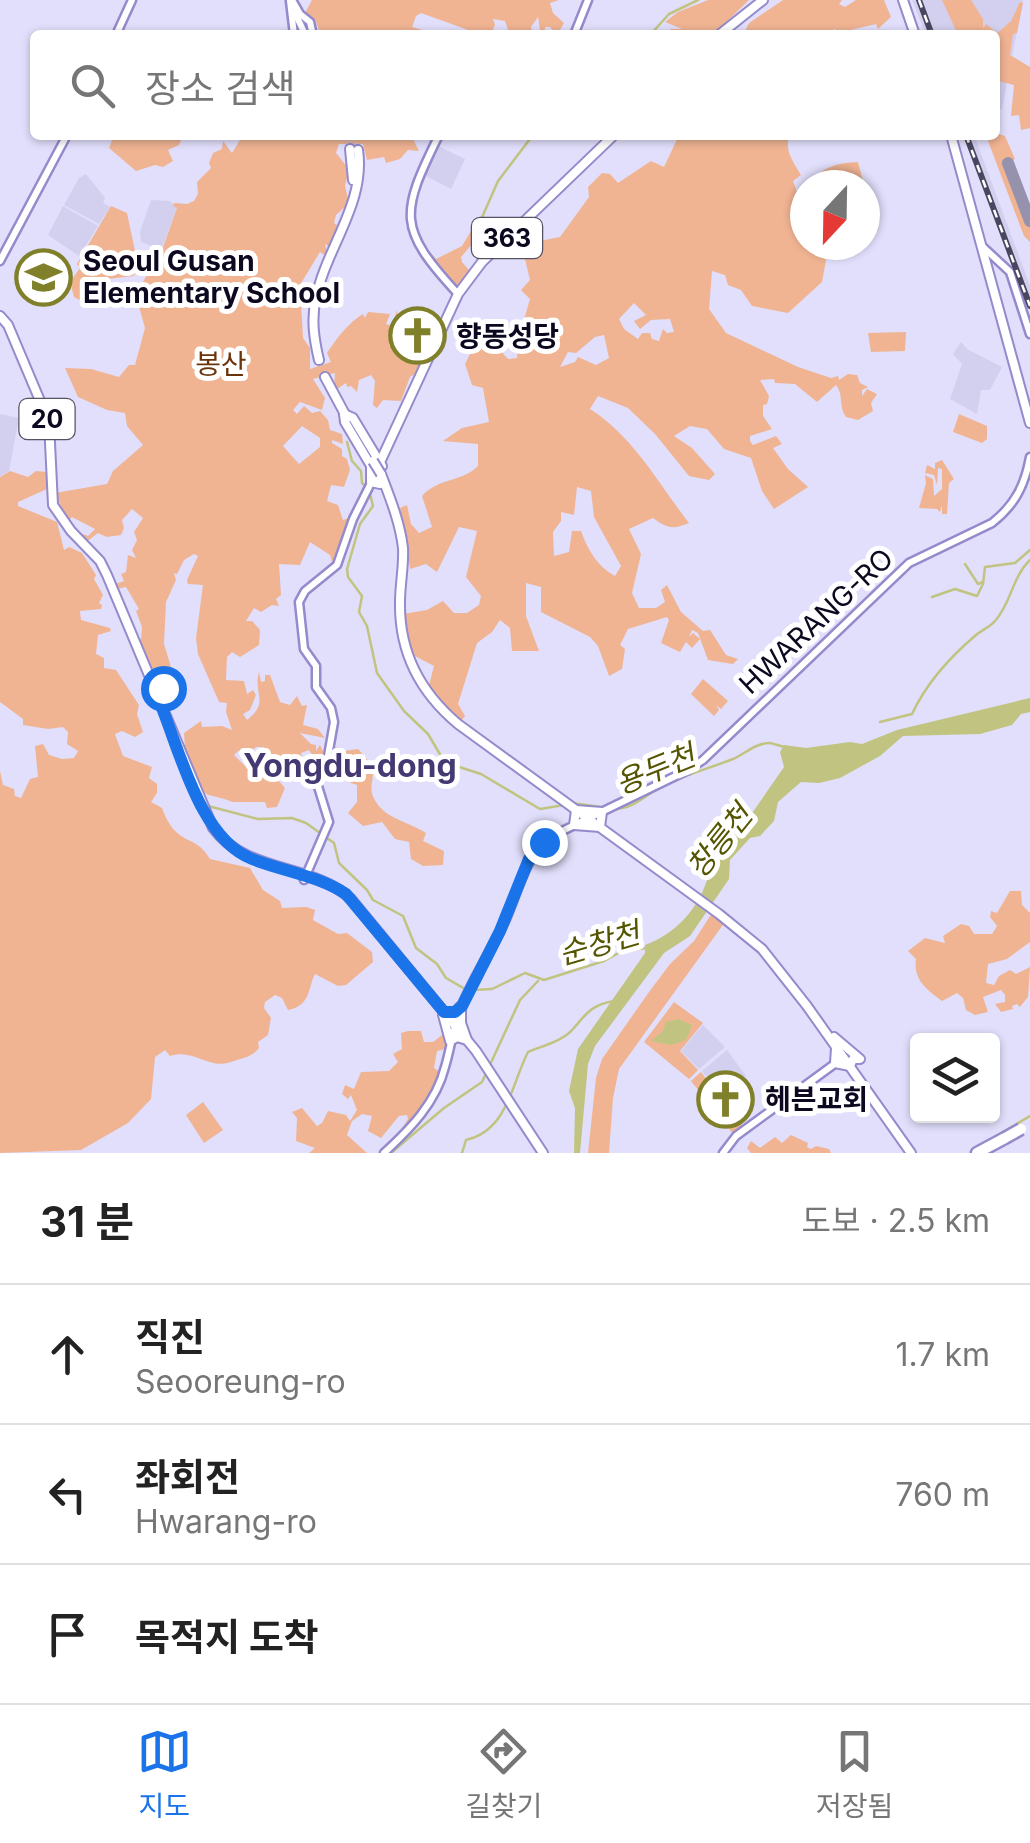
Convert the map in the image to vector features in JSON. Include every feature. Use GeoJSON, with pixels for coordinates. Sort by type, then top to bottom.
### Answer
{"type":"FeatureCollection","features":[{"type":"Feature","properties":{"kind":"highway"},"geometry":{"type":"LineString","coordinates":[[975,1153],[1026,1128]]}},
{"type":"Feature","properties":{"kind":"main road"},"geometry":{"type":"LineString","coordinates":[[118,30],[132,0]]}},
{"type":"Feature","properties":{"kind":"main road"},"geometry":{"type":"LineString","coordinates":[[576,30],[588,0]]}},
{"type":"Feature","properties":{"kind":"main road"},"geometry":{"type":"LineString","coordinates":[[905,0],[915,30]]}},
{"type":"Feature","properties":{"kind":"main road"},"geometry":{"type":"LineString","coordinates":[[725,30],[758,1]]}},
{"type":"Feature","properties":{"kind":"main road"},"geometry":{"type":"LineString","coordinates":[[291,2],[301,30]]}},
{"type":"Feature","properties":{"kind":"main road"},"geometry":{"type":"LineString","coordinates":[[291,2],[310,22],[305,30]]}},
{"type":"Feature","properties":{"kind":"main road"},"geometry":{"type":"LineString","coordinates":[[0,261],[64,140]]}},
{"type":"Feature","properties":{"kind":"main road"},"geometry":{"type":"LineString","coordinates":[[437,140],[413,190],[410,226],[420,249],[458,294]]}},
{"type":"Feature","properties":{"kind":"main road","name":"363"},"geometry":{"type":"LineString","coordinates":[[385,454],[458,294],[482,262],[609,140]]}},
{"type":"Feature","properties":{"kind":"main road"},"geometry":{"type":"LineString","coordinates":[[953,140],[976,237],[1010,272],[1030,334]]}},
{"type":"Feature","properties":{"kind":"main road"},"geometry":{"type":"LineString","coordinates":[[954,140],[1030,411]]}},
{"type":"Feature","properties":{"kind":"main road"},"geometry":{"type":"LineString","coordinates":[[319,360],[314,332],[315,302],[350,208],[354,149]]}},
{"type":"Feature","properties":{"kind":"main road"},"geometry":{"type":"LineString","coordinates":[[988,253],[1030,423]]}},
{"type":"Feature","properties":{"kind":"main road","name":"20"},"geometry":{"type":"LineString","coordinates":[[0,316],[8,324],[49,422],[52,505],[98,560],[129,632]]}},
{"type":"Feature","properties":{"kind":"main road"},"geometry":{"type":"LineString","coordinates":[[326,378],[393,505],[403,553],[403,638],[426,694],[458,724],[720,914],[762,949],[826,1032],[910,1153]]}},
{"type":"Feature","properties":{"kind":"main road"},"geometry":{"type":"LineString","coordinates":[[375,473],[385,454]]}},
{"type":"Feature","properties":{"kind":"main road"},"geometry":{"type":"LineString","coordinates":[[305,878],[329,818],[317,775],[328,756],[334,722],[331,708],[316,687],[316,666],[302,642],[301,596],[337,565],[385,454]]}},
{"type":"Feature","properties":{"kind":"main road","name":"HWARANG-RO"},"geometry":{"type":"LineString","coordinates":[[603,811],[703,760],[910,563],[1004,514],[1021,490],[1030,457]]}},
{"type":"Feature","properties":{"kind":"main road"},"geometry":{"type":"LineString","coordinates":[[129,632],[214,834],[240,856],[305,878]]}},
{"type":"Feature","properties":{"kind":"main road"},"geometry":{"type":"LineString","coordinates":[[129,632],[150,678],[163,688],[160,703],[200,801],[220,836],[247,856],[346,894],[490,1068],[545,1153]]}},
{"type":"Feature","properties":{"kind":"main road"},"geometry":{"type":"LineString","coordinates":[[574,808],[603,811]]}},
{"type":"Feature","properties":{"kind":"main road"},"geometry":{"type":"LineString","coordinates":[[574,808],[574,825]]}},
{"type":"Feature","properties":{"kind":"main road"},"geometry":{"type":"LineString","coordinates":[[384,1153],[420,1117],[433,1097],[462,1006],[500,931],[529,859],[544,842],[603,811]]}},
{"type":"Feature","properties":{"kind":"main road"},"geometry":{"type":"LineString","coordinates":[[600,827],[603,811]]}},
{"type":"Feature","properties":{"kind":"main road"},"geometry":{"type":"LineString","coordinates":[[574,825],[600,827]]}},
{"type":"Feature","properties":{"kind":"main road"},"geometry":{"type":"LineString","coordinates":[[443,1011],[455,1012],[462,1006]]}},
{"type":"Feature","properties":{"kind":"main road"},"geometry":{"type":"LineString","coordinates":[[462,1006],[461,1022],[467,1040]]}},
{"type":"Feature","properties":{"kind":"main road"},"geometry":{"type":"LineString","coordinates":[[443,1011],[450,1041]]}},
{"type":"Feature","properties":{"kind":"main road"},"geometry":{"type":"LineString","coordinates":[[826,1032],[860,1059],[853,1060],[850,1066]]}},
{"type":"Feature","properties":{"kind":"main road"},"geometry":{"type":"LineString","coordinates":[[450,1041],[457,1037],[467,1040]]}},
{"type":"Feature","properties":{"kind":"main road"},"geometry":{"type":"LineString","coordinates":[[835,1063],[836,1046]]}},
{"type":"Feature","properties":{"kind":"main road"},"geometry":{"type":"LineString","coordinates":[[723,1153],[736,1136],[844,1057]]}},
{"type":"Feature","properties":{"kind":"main road"},"geometry":{"type":"LineString","coordinates":[[835,1063],[850,1066]]}},
{"type":"Feature","properties":{"kind":"shaded area"},"geometry":{"type":"Polygon","coordinates":[[[912,0],[1023,0],[1002,109],[1000,30],[924,30],[912,0]]]}},
{"type":"Feature","properties":{"kind":"shaded area"},"geometry":{"type":"Polygon","coordinates":[[[966,140],[976,140],[1030,286],[1030,311],[966,140]]]}},
{"type":"Feature","properties":{"kind":"shaded area"},"geometry":{"type":"Polygon","coordinates":[[[438,146],[465,159],[451,189],[424,175],[438,146]]]}},
{"type":"Feature","properties":{"kind":"shaded area"},"geometry":{"type":"Polygon","coordinates":[[[86,174],[105,198],[103,203],[110,207],[99,224],[64,205],[79,178],[86,174]]]}},
{"type":"Feature","properties":{"kind":"shaded area"},"geometry":{"type":"Polygon","coordinates":[[[151,200],[170,201],[177,208],[161,250],[141,242],[140,232],[151,200]]]}},
{"type":"Feature","properties":{"kind":"shaded area"},"geometry":{"type":"Polygon","coordinates":[[[63,206],[98,226],[79,256],[48,235],[63,206]]]}},
{"type":"Feature","properties":{"kind":"shaded area"},"geometry":{"type":"Polygon","coordinates":[[[961,342],[1002,367],[990,390],[981,390],[977,414],[950,399],[962,364],[953,354],[961,342]]]}},
{"type":"Feature","properties":{"kind":"shaded area"},"geometry":{"type":"Polygon","coordinates":[[[0,414],[19,418],[9,471],[0,476],[0,414]]]}},
{"type":"Feature","properties":{"kind":"shaded area"},"geometry":{"type":"Polygon","coordinates":[[[1030,698],[1030,712],[1021,714],[1012,725],[980,734],[903,736],[880,756],[840,778],[801,782],[778,802],[774,821],[760,836],[750,838],[730,860],[729,879],[690,936],[664,953],[595,1046],[588,1064],[580,1153],[574,1153],[575,1108],[569,1091],[578,1049],[645,953],[645,945],[667,934],[692,909],[708,877],[784,767],[780,752],[784,745],[806,748],[862,744],[897,730],[1030,698]]]}},
{"type":"Feature","properties":{"kind":"shaded area"},"geometry":{"type":"Polygon","coordinates":[[[678,1019],[692,1025],[686,1040],[671,1045],[651,1041],[663,1031],[666,1022],[678,1019]]]}},
{"type":"Feature","properties":{"kind":"shaded area"},"geometry":{"type":"Polygon","coordinates":[[[703,1025],[725,1047],[699,1069],[681,1051],[703,1025]]]}},
{"type":"Feature","properties":{"kind":"shaded area"},"geometry":{"type":"Polygon","coordinates":[[[727,1050],[746,1076],[720,1094],[702,1071],[727,1050]]]}},
{"type":"Feature","properties":{"kind":"green space"},"geometry":{"type":"Polygon","coordinates":[[[312,0],[559,0],[550,3],[553,13],[564,23],[560,30],[540,30],[538,17],[532,30],[508,30],[505,21],[493,19],[492,30],[468,30],[421,13],[412,27],[422,30],[319,30],[305,13],[312,0]]]}},
{"type":"Feature","properties":{"kind":"green space"},"geometry":{"type":"Polygon","coordinates":[[[708,0],[749,0],[718,30],[670,30],[682,29],[665,22],[708,0]]]}},
{"type":"Feature","properties":{"kind":"green space"},"geometry":{"type":"Polygon","coordinates":[[[783,0],[842,0],[839,4],[845,7],[856,0],[884,0],[891,17],[878,29],[876,24],[850,30],[746,30],[749,23],[783,0]]]}},
{"type":"Feature","properties":{"kind":"green space"},"geometry":{"type":"Polygon","coordinates":[[[942,0],[971,0],[983,19],[983,29],[986,24],[994,30],[956,30],[942,0]]]}},
{"type":"Feature","properties":{"kind":"green space"},"geometry":{"type":"Polygon","coordinates":[[[1020,2],[1023,3],[1010,55],[1030,67],[1030,128],[1021,130],[1019,115],[1011,116],[1014,85],[1000,81],[1000,31],[1011,21],[1020,2]]]}},
{"type":"Feature","properties":{"kind":"green space"},"geometry":{"type":"Polygon","coordinates":[[[1000,134],[1005,136],[1015,159],[1006,164],[1030,227],[1030,242],[1024,236],[988,141],[1000,140],[1000,134]]]}},
{"type":"Feature","properties":{"kind":"green space"},"geometry":{"type":"Polygon","coordinates":[[[112,140],[181,140],[168,150],[173,161],[163,167],[155,165],[136,171],[109,148],[112,140]]]}},
{"type":"Feature","properties":{"kind":"green space","name":"봉산"},"geometry":{"type":"Polygon","coordinates":[[[240,140],[414,140],[419,151],[408,150],[400,159],[386,163],[384,157],[367,160],[363,144],[339,144],[336,153],[349,169],[345,186],[349,203],[336,215],[330,247],[325,244],[327,252],[320,252],[300,285],[303,338],[310,348],[310,369],[331,362],[327,353],[334,342],[368,312],[390,314],[386,324],[392,326],[397,310],[399,330],[389,345],[393,349],[400,341],[401,346],[408,343],[410,357],[424,357],[417,373],[410,377],[401,401],[383,400],[377,408],[373,405],[375,381],[371,375],[359,380],[357,392],[346,383],[337,389],[335,373],[313,379],[325,398],[322,410],[300,402],[293,410],[297,414],[304,406],[312,413],[320,411],[330,430],[342,434],[343,444],[332,443],[342,449],[350,470],[344,487],[331,485],[327,501],[338,505],[343,520],[352,517],[337,563],[333,565],[330,555],[310,542],[300,565],[279,564],[279,606],[272,605],[261,612],[254,608],[246,621],[252,621],[260,630],[259,645],[240,657],[232,652],[227,657],[226,680],[244,681],[247,694],[253,690],[256,695],[250,710],[243,714],[247,720],[258,708],[259,672],[261,682],[265,675],[270,675],[280,702],[290,705],[297,696],[302,706],[307,705],[303,725],[318,729],[325,738],[300,733],[316,745],[316,751],[320,745],[325,755],[319,765],[309,750],[301,753],[303,761],[287,767],[287,762],[270,757],[264,747],[234,755],[248,769],[277,779],[285,788],[277,807],[267,808],[265,802],[232,802],[204,792],[181,746],[185,748],[184,733],[201,721],[202,727],[232,730],[227,703],[219,702],[198,654],[196,638],[203,585],[188,584],[187,580],[198,556],[194,554],[184,560],[174,573],[176,580],[166,602],[164,644],[174,677],[169,686],[157,681],[137,641],[141,639],[142,627],[136,611],[139,609],[126,587],[112,590],[110,586],[124,581],[121,574],[126,572],[128,555],[136,558],[132,550],[137,540],[134,532],[143,518],[132,509],[122,520],[121,535],[107,537],[98,533],[85,543],[81,540],[83,534],[88,536],[95,529],[72,517],[68,522],[55,493],[107,484],[113,471],[143,445],[127,426],[125,413],[78,397],[65,368],[91,369],[119,377],[129,365],[135,365],[145,328],[138,303],[141,285],[162,250],[177,208],[174,203],[194,201],[197,182],[211,168],[213,153],[222,149],[223,141],[232,153],[240,140]],[[302,426],[283,446],[299,464],[320,447],[320,438],[302,426]]]}},
{"type":"Feature","properties":{"kind":"green space"},"geometry":{"type":"Polygon","coordinates":[[[677,140],[788,140],[798,170],[790,170],[790,260],[826,260],[822,282],[788,313],[752,306],[741,290],[728,285],[725,275],[712,271],[709,309],[726,333],[798,367],[831,378],[838,376],[839,380],[848,374],[857,375],[860,383],[868,387],[862,390],[862,396],[867,389],[877,394],[871,403],[873,411],[858,420],[846,417],[836,385],[817,402],[795,384],[760,380],[769,396],[763,405],[763,416],[772,429],[750,436],[750,441],[753,445],[776,436],[782,444],[773,448],[808,487],[774,509],[762,491],[751,458],[724,449],[707,429],[690,426],[674,436],[692,448],[715,474],[709,480],[689,476],[628,408],[598,396],[590,409],[620,433],[689,523],[670,527],[653,518],[629,529],[641,554],[632,593],[639,608],[656,608],[665,602],[661,590],[667,585],[681,612],[703,631],[710,630],[726,655],[738,659],[733,664],[708,660],[698,633],[692,630],[689,637],[693,633],[700,639],[692,648],[686,642],[680,652],[661,643],[667,617],[628,629],[620,645],[625,649],[622,669],[609,676],[598,646],[590,637],[541,612],[541,587],[526,583],[526,616],[539,651],[512,651],[510,628],[500,620],[477,643],[458,704],[465,716],[462,720],[428,689],[434,666],[413,655],[403,614],[427,610],[443,601],[454,613],[467,613],[479,605],[481,596],[466,577],[477,531],[459,527],[437,572],[426,564],[410,569],[400,508],[407,505],[411,524],[419,533],[432,527],[422,496],[478,466],[478,444],[443,441],[462,428],[489,422],[483,388],[472,385],[465,364],[473,348],[490,339],[508,359],[517,358],[530,299],[521,290],[530,280],[523,251],[534,242],[560,237],[589,197],[588,187],[602,173],[610,174],[618,183],[651,161],[664,167],[677,140]],[[634,303],[619,319],[624,329],[638,339],[642,333],[650,333],[652,339],[659,341],[663,329],[674,332],[670,319],[651,320],[640,329],[634,321],[646,315],[634,303]],[[604,335],[595,337],[576,353],[568,352],[560,367],[578,357],[596,365],[609,358],[604,335]],[[577,487],[574,515],[561,512],[561,521],[553,532],[554,556],[569,552],[572,531],[581,531],[594,557],[615,576],[621,566],[594,517],[591,491],[577,487]]]}},
{"type":"Feature","properties":{"kind":"green space"},"geometry":{"type":"Polygon","coordinates":[[[858,162],[860,170],[825,170],[830,167],[858,162]]]}},
{"type":"Feature","properties":{"kind":"green space"},"geometry":{"type":"Polygon","coordinates":[[[111,206],[127,213],[139,270],[133,276],[108,279],[93,307],[74,297],[70,282],[111,206]]]}},
{"type":"Feature","properties":{"kind":"green space"},"geometry":{"type":"Polygon","coordinates":[[[471,231],[480,235],[461,257],[469,270],[454,285],[424,251],[417,237],[436,259],[462,246],[471,231]]]}},
{"type":"Feature","properties":{"kind":"green space"},"geometry":{"type":"Polygon","coordinates":[[[906,332],[905,351],[871,352],[868,333],[906,332]]]}},
{"type":"Feature","properties":{"kind":"green space"},"geometry":{"type":"Polygon","coordinates":[[[959,414],[987,426],[987,439],[982,443],[953,432],[959,414]]]}},
{"type":"Feature","properties":{"kind":"green space"},"geometry":{"type":"Polygon","coordinates":[[[942,460],[954,479],[949,483],[947,514],[942,514],[942,505],[940,512],[919,508],[925,475],[933,479],[934,496],[942,489],[942,469],[938,468],[937,485],[934,475],[925,473],[927,465],[935,469],[935,463],[942,460]]]}},
{"type":"Feature","properties":{"kind":"green space"},"geometry":{"type":"Polygon","coordinates":[[[10,471],[28,477],[36,471],[46,472],[47,489],[18,502],[18,506],[57,522],[64,550],[69,547],[82,553],[96,575],[94,579],[103,595],[101,609],[80,611],[81,620],[110,628],[111,631],[98,635],[96,654],[104,658],[104,668],[116,670],[139,705],[137,714],[143,732],[135,737],[122,731],[115,734],[123,756],[152,767],[149,778],[157,784],[157,793],[151,802],[162,808],[180,835],[198,845],[210,859],[250,868],[263,890],[280,901],[282,908],[315,910],[313,920],[338,934],[347,933],[372,952],[373,962],[346,985],[338,986],[315,974],[301,1005],[288,1010],[282,998],[275,995],[265,1002],[264,1008],[271,1018],[268,1035],[258,1042],[259,1048],[250,1056],[223,1064],[186,1055],[170,1056],[165,1050],[155,1057],[151,1099],[128,1123],[81,1150],[0,1153],[0,771],[3,785],[14,789],[15,796],[21,798],[30,779],[38,777],[35,746],[43,744],[49,755],[62,759],[74,758],[78,751],[67,744],[68,732],[63,727],[23,725],[23,719],[0,702],[0,477],[10,471]]]}},
{"type":"Feature","properties":{"kind":"green space"},"geometry":{"type":"Polygon","coordinates":[[[703,679],[728,701],[721,709],[716,705],[719,710],[714,716],[691,694],[703,679]]]}},
{"type":"Feature","properties":{"kind":"green space"},"geometry":{"type":"Polygon","coordinates":[[[333,746],[344,751],[358,749],[371,767],[373,797],[378,805],[426,833],[423,841],[444,851],[443,865],[423,866],[411,859],[409,842],[395,839],[382,822],[363,826],[348,813],[357,802],[357,785],[329,775],[322,768],[333,746]]]}},
{"type":"Feature","properties":{"kind":"green space"},"geometry":{"type":"Polygon","coordinates":[[[1010,891],[1021,891],[1022,905],[1030,913],[1030,942],[1007,959],[988,964],[986,983],[994,985],[999,976],[1010,970],[1016,974],[1030,967],[1028,997],[1020,1007],[1017,1004],[1001,1012],[995,1004],[1005,1002],[1001,990],[983,997],[988,1012],[975,1015],[966,1010],[957,993],[942,1001],[922,984],[916,959],[908,951],[925,938],[945,943],[943,936],[961,924],[969,926],[974,934],[992,934],[997,926],[990,917],[991,911],[997,913],[1010,891]]]}},
{"type":"Feature","properties":{"kind":"green space"},"geometry":{"type":"Polygon","coordinates":[[[712,913],[725,922],[619,1069],[609,1153],[588,1153],[596,1078],[602,1059],[712,913]]]}},
{"type":"Feature","properties":{"kind":"green space"},"geometry":{"type":"Polygon","coordinates":[[[674,1002],[703,1023],[680,1051],[698,1070],[689,1079],[644,1042],[674,1002]]]}},
{"type":"Feature","properties":{"kind":"green space"},"geometry":{"type":"Polygon","coordinates":[[[421,1031],[424,1042],[433,1042],[446,1032],[445,1049],[437,1051],[434,1068],[440,1072],[422,1108],[403,1133],[397,1136],[407,1115],[399,1116],[381,1138],[368,1131],[372,1116],[362,1114],[352,1121],[347,1135],[367,1153],[309,1153],[315,1148],[296,1141],[297,1118],[292,1112],[302,1108],[317,1126],[328,1111],[346,1115],[350,1121],[357,1110],[351,1095],[348,1099],[342,1094],[345,1085],[354,1089],[361,1072],[389,1071],[398,1062],[393,1054],[402,1049],[401,1033],[421,1031]]]}},
{"type":"Feature","properties":{"kind":"green space"},"geometry":{"type":"Polygon","coordinates":[[[701,1072],[742,1126],[733,1134],[691,1081],[701,1072]]]}},
{"type":"Feature","properties":{"kind":"green space"},"geometry":{"type":"Polygon","coordinates":[[[203,1102],[223,1130],[204,1143],[186,1115],[203,1102]]]}},
{"type":"Feature","properties":{"kind":"green space"},"geometry":{"type":"Polygon","coordinates":[[[791,1135],[808,1143],[811,1149],[816,1146],[831,1153],[751,1153],[747,1148],[751,1141],[760,1148],[775,1137],[782,1143],[791,1135]]]}},
{"type":"Feature","properties":{"kind":"waterway"},"geometry":{"type":"LineString","coordinates":[[655,30],[669,14],[698,0]]}},
{"type":"Feature","properties":{"kind":"waterway"},"geometry":{"type":"LineString","coordinates":[[476,231],[498,181],[529,140]]}},
{"type":"Feature","properties":{"kind":"waterway","name":"용두천"},"geometry":{"type":"LineString","coordinates":[[347,442],[373,506],[360,524],[347,569],[348,577],[362,596],[359,612],[367,626],[377,673],[450,764],[481,774],[540,809],[564,805]]}},
{"type":"Feature","properties":{"kind":"waterway"},"geometry":{"type":"LineString","coordinates":[[932,597],[955,589],[977,596],[985,567],[1015,563],[1030,550]]}},
{"type":"Feature","properties":{"kind":"waterway"},"geometry":{"type":"LineString","coordinates":[[880,722],[912,714],[948,662],[1000,614],[1030,560]]}},
{"type":"Feature","properties":{"kind":"waterway"},"geometry":{"type":"LineString","coordinates":[[965,564],[978,584],[983,582]]}},
{"type":"Feature","properties":{"kind":"waterway","name":"용두천"},"geometry":{"type":"LineString","coordinates":[[615,809],[760,745],[785,747]]}},
{"type":"Feature","properties":{"kind":"waterway","name":"용두천"},"geometry":{"type":"LineString","coordinates":[[572,803],[608,808]]}},
{"type":"Feature","properties":{"kind":"waterway","name":"순창천"},"geometry":{"type":"LineString","coordinates":[[208,806],[258,819],[292,818],[306,823],[334,843],[339,863],[373,900],[403,916],[416,948],[437,964],[446,978],[465,989]]}},
{"type":"Feature","properties":{"kind":"waterway","name":"순창천"},"geometry":{"type":"LineString","coordinates":[[473,990],[492,989],[525,973],[544,980],[604,961],[624,950],[648,948]]}},
{"type":"Feature","properties":{"kind":"waterway"},"geometry":{"type":"LineString","coordinates":[[391,1153],[482,1082],[520,1000],[538,981]]}},
{"type":"Feature","properties":{"kind":"waterway"},"geometry":{"type":"LineString","coordinates":[[462,1153],[466,1140],[480,1135],[500,1116],[528,1052],[564,1037],[590,1010],[614,1001]]}},
{"type":"Feature","properties":{"kind":"waterway"},"geometry":{"type":"LineString","coordinates":[[986,1142],[1030,1116]]}},
{"type":"Feature","properties":{"kind":"runway"},"geometry":{"type":"LineString","coordinates":[[1008,163],[1030,221]]}},
{"type":"Feature","properties":{"kind":"tunnel"},"geometry":{"type":"LineString","coordinates":[[346,140],[350,149]]}},
{"type":"Feature","properties":{"kind":"tunnel"},"geometry":{"type":"LineString","coordinates":[[353,140],[358,150]]}},
{"type":"Feature","properties":{"kind":"railway"},"geometry":{"type":"LineString","coordinates":[[919,0],[930,30]]}},
{"type":"Feature","properties":{"kind":"railway"},"geometry":{"type":"LineString","coordinates":[[968,140],[1030,306]]}},
{"type":"Feature","properties":{"kind":"place","name":"Seoul Gusan Elementary School"},"geometry":{"type":"Point","coordinates":[44,277]}},
{"type":"Feature","properties":{"kind":"place","name":"향동성당"},"geometry":{"type":"Point","coordinates":[417,336]}},
{"type":"Feature","properties":{"kind":"place","name":"헤븐교회"},"geometry":{"type":"Point","coordinates":[726,1099]}},
{"type":"Feature","properties":{"kind":"district","name":"Yongdu-dong"},"geometry":{"type":"Point","coordinates":[350,765]}},
{"type":"Feature","properties":{"kind":"route"},"geometry":{"type":"LineString","coordinates":[[163,688],[160,703],[200,801],[220,836],[247,856],[346,894],[444,1012],[455,1012],[462,1006],[500,931],[529,859],[544,842]]}},
{"type":"Feature","properties":{"kind":"water label","name":"창릉천"},"geometry":{"type":"Point","coordinates":[719,841]}}]}
